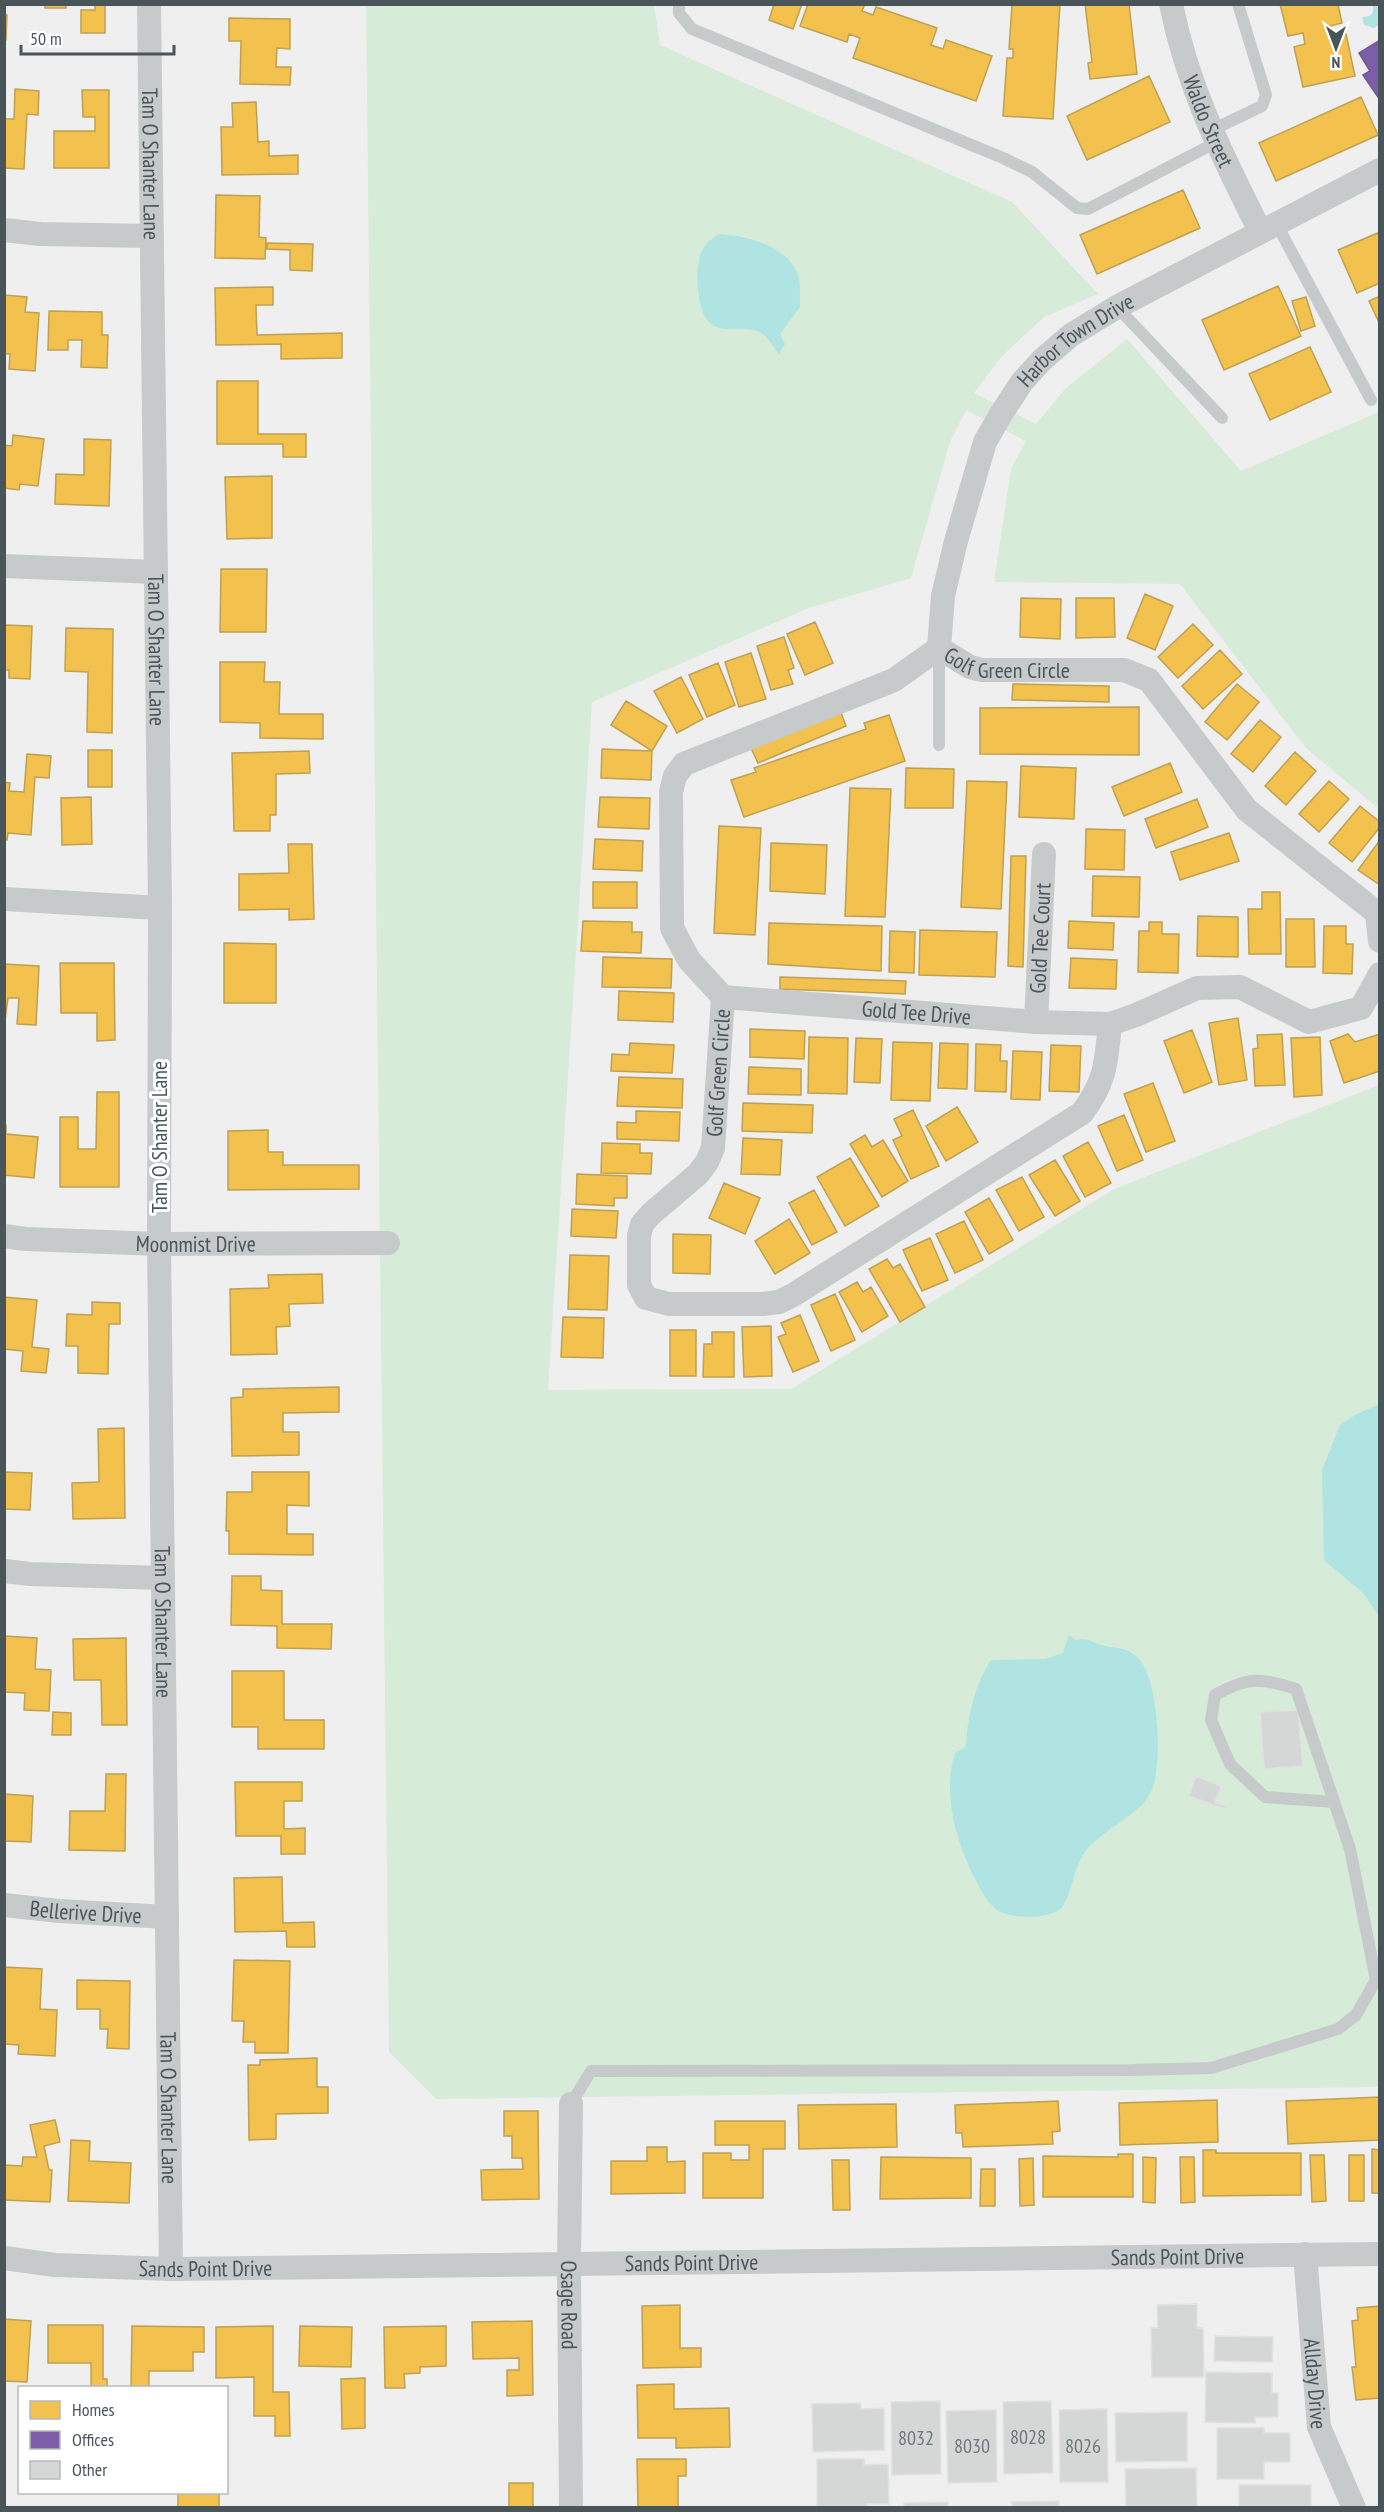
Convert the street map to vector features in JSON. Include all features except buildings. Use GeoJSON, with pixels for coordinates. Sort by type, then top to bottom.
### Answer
{"type":"FeatureCollection","features":[{"type":"Feature","properties":{"kind":"street","name":"Tam O Shanter Lane"},"geometry":{"type":"LineString","coordinates":[[149,4],[150,236],[160,908],[159,1244],[171,2269]]}},
{"type":"Feature","properties":{"kind":"street","name":"Waldo Street"},"geometry":{"type":"LineString","coordinates":[[1171,4],[1178,40],[1195,94],[1213,137],[1268,227]]}},
{"type":"Feature","properties":{"kind":"street","name":"Harbor Town Drive"},"geometry":{"type":"LineString","coordinates":[[939,648],[943,596],[956,541],[986,442],[1022,382],[1042,360],[1071,335],[1117,307],[1380,170]]}},
{"type":"Feature","properties":{"kind":"street"},"geometry":{"type":"LineString","coordinates":[[4,230],[40,234],[150,236]]}},
{"type":"Feature","properties":{"kind":"street"},"geometry":{"type":"LineString","coordinates":[[4,566],[156,572]]}},
{"type":"Feature","properties":{"kind":"street","name":"Golf Green Circle"},"geometry":{"type":"LineString","coordinates":[[1110,1024],[1105,1074],[1095,1096],[1082,1113],[780,1302],[669,1304],[646,1298],[639,1285],[639,1236],[642,1224],[698,1174],[713,1148],[723,997],[689,960],[672,928],[671,792],[675,776],[684,765],[894,680],[939,648],[970,667],[982,670],[1125,670],[1149,680],[1248,810],[1377,913],[1380,941]]}},
{"type":"Feature","properties":{"kind":"street","name":"Gold Tee Court"},"geometry":{"type":"LineString","coordinates":[[1036,1022],[1044,854]]}},
{"type":"Feature","properties":{"kind":"street"},"geometry":{"type":"LineString","coordinates":[[4,899],[160,908]]}},
{"type":"Feature","properties":{"kind":"street"},"geometry":{"type":"LineString","coordinates":[[1110,1024],[1197,988],[1240,987],[1309,1022],[1361,1008],[1380,974]]}},
{"type":"Feature","properties":{"kind":"street","name":"Gold Tee Drive"},"geometry":{"type":"LineString","coordinates":[[723,997],[1036,1022],[1110,1024]]}},
{"type":"Feature","properties":{"kind":"street","name":"Moonmist Drive"},"geometry":{"type":"LineString","coordinates":[[4,1236],[26,1239],[159,1244],[388,1243]]}},
{"type":"Feature","properties":{"kind":"street"},"geometry":{"type":"LineString","coordinates":[[4,1571],[30,1574],[163,1578]]}},
{"type":"Feature","properties":{"kind":"street","name":"Bellerive Drive"},"geometry":{"type":"LineString","coordinates":[[4,1905],[59,1911],[167,1917]]}},
{"type":"Feature","properties":{"kind":"street","name":"Osage Road"},"geometry":{"type":"LineString","coordinates":[[571,2104],[569,2264],[571,2508]]}},
{"type":"Feature","properties":{"kind":"street","name":"Allday Drive"},"geometry":{"type":"LineString","coordinates":[[1305,2254],[1319,2427],[1354,2508]]}},
{"type":"Feature","properties":{"kind":"street","name":"Sands Point Drive"},"geometry":{"type":"LineString","coordinates":[[4,2258],[55,2265],[171,2269],[1380,2254]]}},
{"type":"Feature","properties":{"kind":"lane"},"geometry":{"type":"LineString","coordinates":[[679,4],[679,13],[692,29],[1003,158],[1032,172],[1077,208],[1088,209],[1262,106],[1266,94],[1238,4]]}},
{"type":"Feature","properties":{"kind":"lane"},"geometry":{"type":"LineString","coordinates":[[1268,227],[1371,400]]}},
{"type":"Feature","properties":{"kind":"lane"},"geometry":{"type":"LineString","coordinates":[[1117,307],[1222,418]]}},
{"type":"Feature","properties":{"kind":"lane"},"geometry":{"type":"LineString","coordinates":[[939,648],[939,745]]}},
{"type":"Feature","properties":{"kind":"lane"},"geometry":{"type":"LineString","coordinates":[[571,2104],[591,2071],[1211,2068],[1338,2029],[1356,2015],[1376,1980],[1350,1849],[1296,1689],[1275,1682],[1244,1681],[1215,1695],[1211,1720],[1230,1764],[1265,1797],[1334,1802]]}},
{"type":"Feature","properties":{"kind":"green space"},"geometry":{"type":"Polygon","coordinates":[[[366,5],[654,5],[660,45],[1012,202],[1098,294],[1044,317],[1002,356],[974,393],[1036,424],[1065,389],[1127,339],[1241,471],[1379,412],[1379,809],[1306,748],[1180,584],[994,582],[1011,469],[1026,441],[966,410],[950,442],[911,578],[809,608],[592,702],[548,1390],[791,1389],[1114,1189],[1379,1085],[1379,2087],[436,2099],[389,2052],[366,5]]]}},
{"type":"Feature","properties":{"kind":"water"},"geometry":{"type":"Polygon","coordinates":[[[1373,5],[1379,5],[1379,25],[1374,28],[1364,25],[1362,17],[1370,16],[1373,12],[1373,5]]]}},
{"type":"Feature","properties":{"kind":"water"},"geometry":{"type":"Polygon","coordinates":[[[718,234],[764,244],[785,256],[793,265],[798,275],[800,307],[780,334],[785,344],[779,354],[761,333],[755,330],[718,328],[707,320],[698,290],[699,258],[703,248],[718,234]]]}},
{"type":"Feature","properties":{"kind":"water"},"geometry":{"type":"Polygon","coordinates":[[[1379,1404],[1379,1616],[1364,1594],[1324,1560],[1322,1470],[1340,1425],[1379,1404]]]}},
{"type":"Feature","properties":{"kind":"water"},"geometry":{"type":"Polygon","coordinates":[[[1069,1635],[1075,1640],[1088,1640],[1126,1650],[1138,1658],[1151,1684],[1155,1703],[1157,1765],[1150,1794],[1145,1801],[1103,1834],[1083,1855],[1063,1906],[1050,1914],[1020,1917],[1002,1913],[989,1902],[968,1864],[953,1817],[951,1769],[955,1753],[966,1747],[973,1702],[980,1680],[991,1660],[1045,1659],[1063,1653],[1069,1635]]]}}]}
